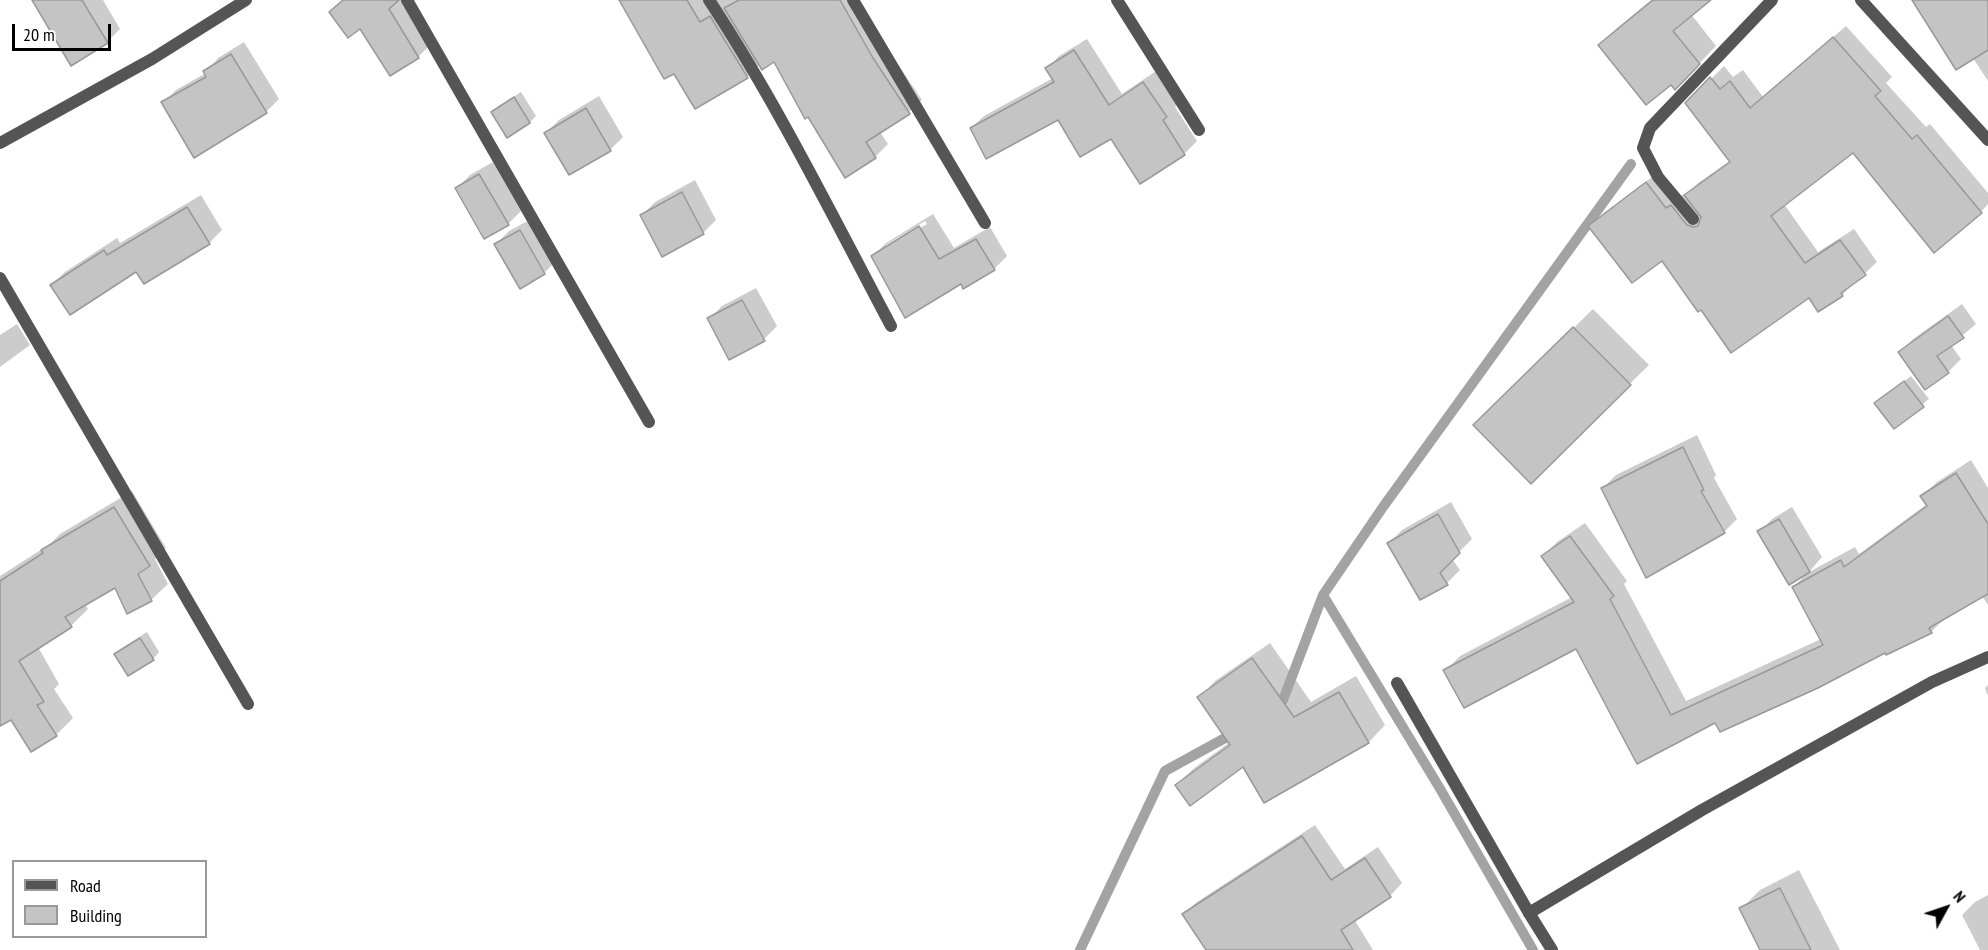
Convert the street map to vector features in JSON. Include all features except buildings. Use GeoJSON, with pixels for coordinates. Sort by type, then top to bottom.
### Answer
{"type":"FeatureCollection","features":[{"type":"Feature","properties":{"kind":"street"},"geometry":{"type":"LineString","coordinates":[[0,143],[152,59],[246,0]]}},
{"type":"Feature","properties":{"kind":"street"},"geometry":{"type":"LineString","coordinates":[[407,0],[649,422]]}},
{"type":"Feature","properties":{"kind":"street"},"geometry":{"type":"LineString","coordinates":[[709,0],[734,38],[891,326]]}},
{"type":"Feature","properties":{"kind":"street"},"geometry":{"type":"LineString","coordinates":[[853,0],[985,222]]}},
{"type":"Feature","properties":{"kind":"street"},"geometry":{"type":"LineString","coordinates":[[1117,0],[1199,130]]}},
{"type":"Feature","properties":{"kind":"street"},"geometry":{"type":"LineString","coordinates":[[1693,219],[1658,177],[1642,148],[1650,128],[1772,0]]}},
{"type":"Feature","properties":{"kind":"street"},"geometry":{"type":"LineString","coordinates":[[1861,0],[1988,140]]}},
{"type":"Feature","properties":{"kind":"street"},"geometry":{"type":"LineString","coordinates":[[0,278],[248,704]]}},
{"type":"Feature","properties":{"kind":"street"},"geometry":{"type":"LineString","coordinates":[[1529,913],[1702,810],[1932,682],[1988,657]]}},
{"type":"Feature","properties":{"kind":"street"},"geometry":{"type":"LineString","coordinates":[[1397,683],[1552,950]]}},
{"type":"Feature","properties":{"kind":"waterway"},"geometry":{"type":"LineString","coordinates":[[1271,709],[1283,700],[1323,595],[1383,507],[1631,164]]}},
{"type":"Feature","properties":{"kind":"waterway"},"geometry":{"type":"LineString","coordinates":[[1323,595],[1439,787],[1533,950]]}},
{"type":"Feature","properties":{"kind":"waterway"},"geometry":{"type":"LineString","coordinates":[[1080,950],[1165,771],[1236,732]]}}]}
